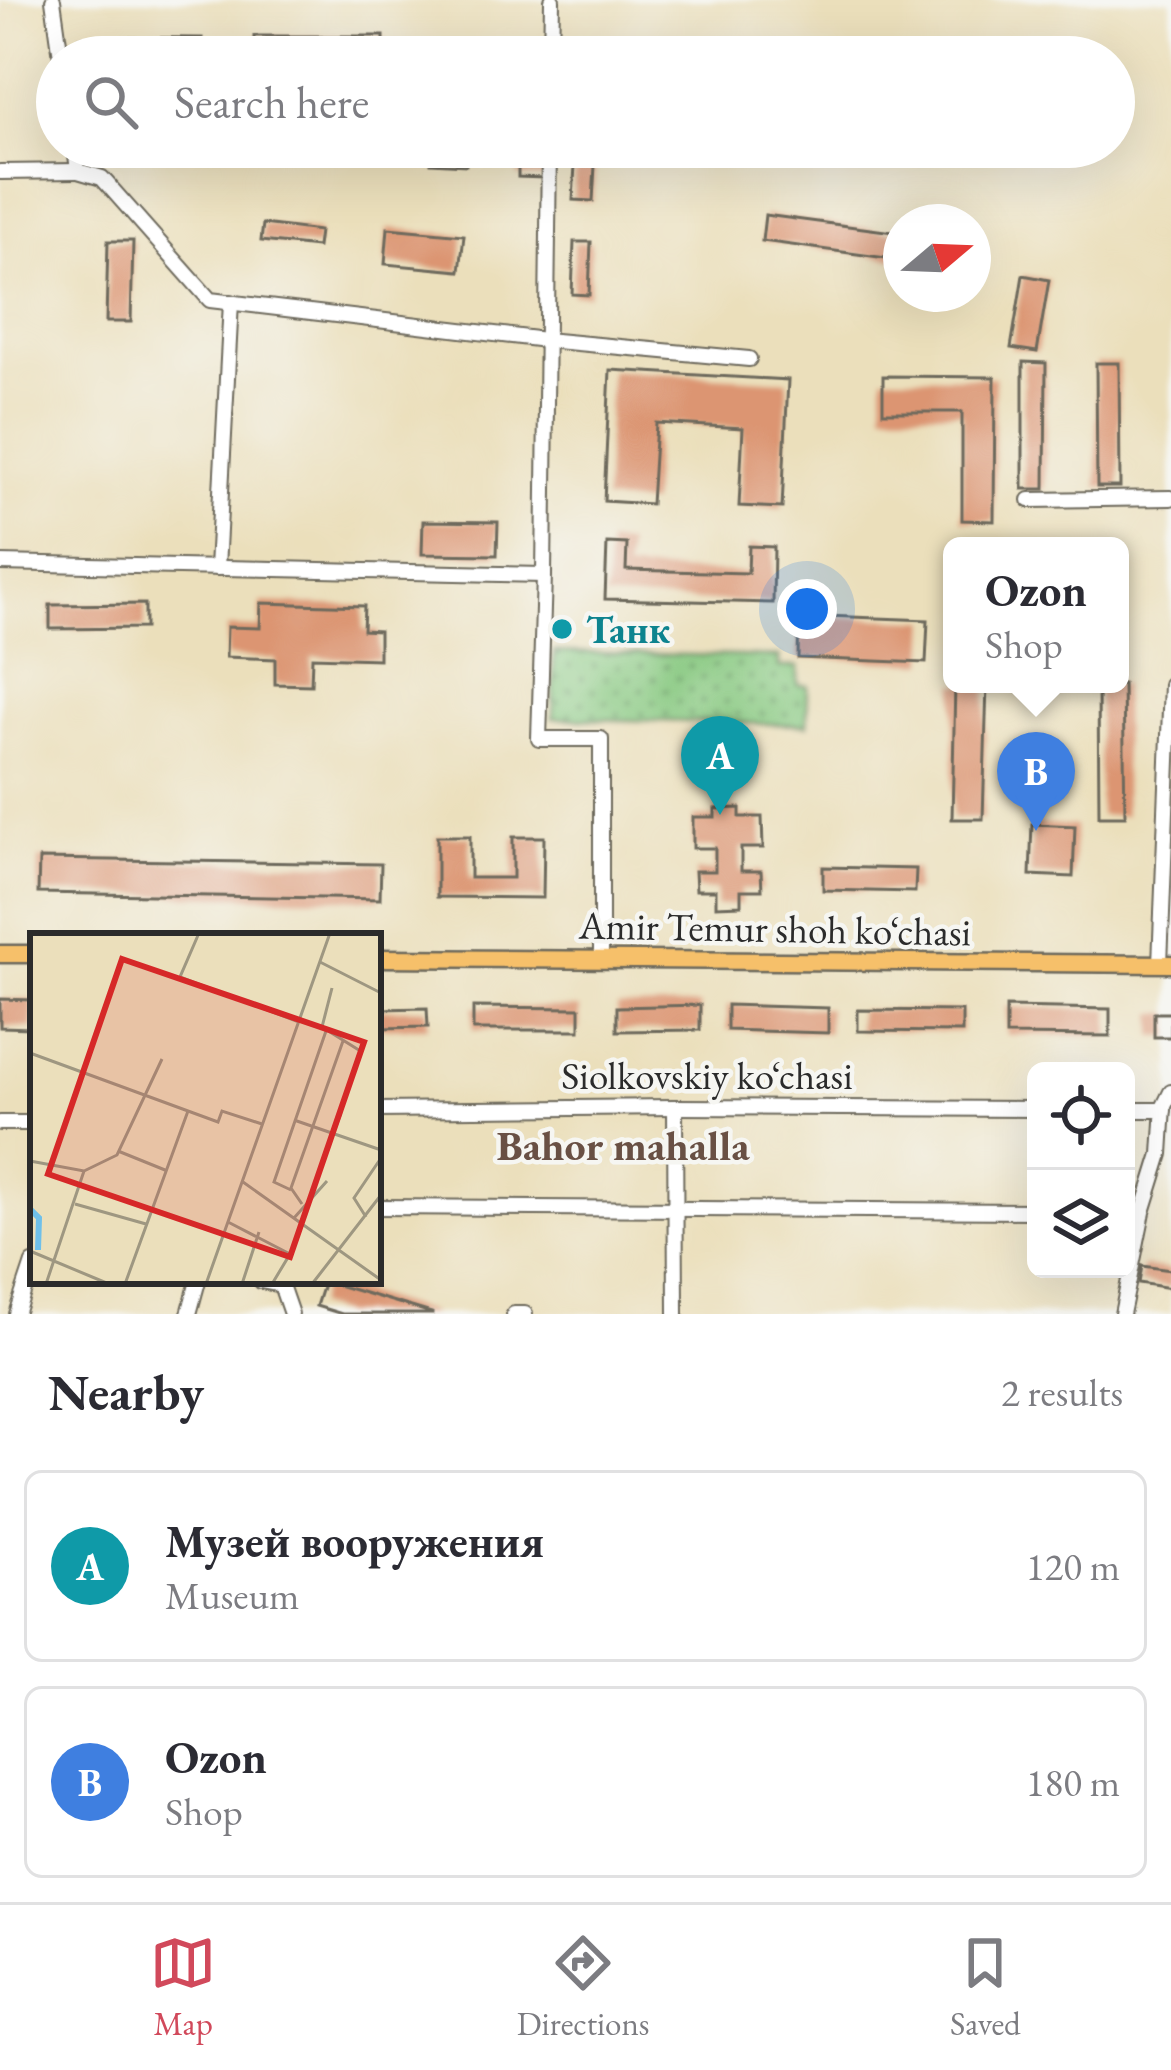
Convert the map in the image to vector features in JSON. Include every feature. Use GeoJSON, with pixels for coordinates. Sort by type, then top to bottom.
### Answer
{"type":"FeatureCollection","features":[{"type":"Feature","properties":{"kind":"main road","name":"Amir Temur shoh ko‘chasi"},"geometry":{"type":"LineString","coordinates":[[381,958],[1166,964]]}},
{"type":"Feature","properties":{"kind":"street"},"geometry":{"type":"LineString","coordinates":[[53,0],[58,36]]}},
{"type":"Feature","properties":{"kind":"street"},"geometry":{"type":"LineString","coordinates":[[551,36],[552,0]]}},
{"type":"Feature","properties":{"kind":"street"},"geometry":{"type":"LineString","coordinates":[[549,168],[538,739],[601,740],[602,958]]}},
{"type":"Feature","properties":{"kind":"street"},"geometry":{"type":"LineString","coordinates":[[0,172],[78,171],[102,178],[210,300],[749,359]]}},
{"type":"Feature","properties":{"kind":"street"},"geometry":{"type":"LineString","coordinates":[[217,568],[231,302]]}},
{"type":"Feature","properties":{"kind":"street"},"geometry":{"type":"LineString","coordinates":[[1030,500],[1171,498]]}},
{"type":"Feature","properties":{"kind":"street"},"geometry":{"type":"LineString","coordinates":[[0,563],[544,575]]}},
{"type":"Feature","properties":{"kind":"street"},"geometry":{"type":"LineString","coordinates":[[1166,964],[1171,684]]}},
{"type":"Feature","properties":{"kind":"street"},"geometry":{"type":"LineString","coordinates":[[1122,1314],[1171,1092]]}},
{"type":"Feature","properties":{"kind":"street"},"geometry":{"type":"LineString","coordinates":[[675,1107],[676,1314]]}},
{"type":"Feature","properties":{"kind":"street","name":"Siolkovskiy ko‘chasi"},"geometry":{"type":"LineString","coordinates":[[381,1110],[1027,1109]]}},
{"type":"Feature","properties":{"kind":"street"},"geometry":{"type":"LineString","coordinates":[[1135,1110],[1164,1110]]}},
{"type":"Feature","properties":{"kind":"street"},"geometry":{"type":"LineString","coordinates":[[381,1207],[1027,1211]]}},
{"type":"Feature","properties":{"kind":"street"},"geometry":{"type":"LineString","coordinates":[[1135,1212],[1143,1212]]}},
{"type":"Feature","properties":{"kind":"street"},"geometry":{"type":"LineString","coordinates":[[16,1314],[30,1272]]}},
{"type":"Feature","properties":{"kind":"street"},"geometry":{"type":"LineString","coordinates":[[189,1314],[197,1284]]}},
{"type":"Feature","properties":{"kind":"street"},"geometry":{"type":"LineString","coordinates":[[284,1284],[291,1314]]}},
{"type":"Feature","properties":{"kind":"street"},"geometry":{"type":"LineString","coordinates":[[514,1314],[525,1314]]}},
{"type":"Feature","properties":{"kind":"green space"},"geometry":{"type":"Polygon","coordinates":[[[554,652],[779,657],[779,667],[798,667],[798,685],[808,686],[807,725],[553,718],[554,652]]]}},
{"type":"Feature","properties":{"kind":"building"},"geometry":{"type":"Polygon","coordinates":[[[518,168],[544,168],[544,178],[518,177],[518,168]]]}},
{"type":"Feature","properties":{"kind":"building"},"geometry":{"type":"Polygon","coordinates":[[[575,168],[595,168],[593,201],[573,200],[575,168]]]}},
{"type":"Feature","properties":{"kind":"building"},"geometry":{"type":"Polygon","coordinates":[[[765,215],[883,231],[883,258],[762,241],[765,215]]]}},
{"type":"Feature","properties":{"kind":"building"},"geometry":{"type":"Polygon","coordinates":[[[263,224],[319,231],[317,247],[261,241],[263,224]]]}},
{"type":"Feature","properties":{"kind":"building"},"geometry":{"type":"Polygon","coordinates":[[[388,228],[464,235],[460,271],[385,264],[388,228]]]}},
{"type":"Feature","properties":{"kind":"building"},"geometry":{"type":"Polygon","coordinates":[[[108,241],[133,241],[131,322],[106,322],[108,241]]]}},
{"type":"Feature","properties":{"kind":"building"},"geometry":{"type":"Polygon","coordinates":[[[574,242],[591,242],[589,295],[572,294],[574,242]]]}},
{"type":"Feature","properties":{"kind":"building"},"geometry":{"type":"Polygon","coordinates":[[[1023,275],[1049,280],[1037,352],[1011,348],[1023,275]]]}},
{"type":"Feature","properties":{"kind":"building"},"geometry":{"type":"Polygon","coordinates":[[[1023,362],[1046,363],[1045,489],[1023,489],[1023,362]]]}},
{"type":"Feature","properties":{"kind":"building"},"geometry":{"type":"Polygon","coordinates":[[[1096,363],[1119,363],[1120,487],[1097,487],[1096,363]]]}},
{"type":"Feature","properties":{"kind":"building"},"geometry":{"type":"Polygon","coordinates":[[[610,370],[788,380],[782,508],[739,506],[743,428],[656,423],[651,504],[604,501],[610,370]]]}},
{"type":"Feature","properties":{"kind":"building"},"geometry":{"type":"Polygon","coordinates":[[[883,376],[995,377],[994,521],[962,520],[962,412],[883,412],[883,376]]]}},
{"type":"Feature","properties":{"kind":"building"},"geometry":{"type":"Polygon","coordinates":[[[423,521],[498,522],[497,555],[422,554],[423,521]]]}},
{"type":"Feature","properties":{"kind":"building"},"geometry":{"type":"Polygon","coordinates":[[[607,543],[627,544],[626,570],[748,573],[749,546],[774,547],[773,603],[605,599],[607,543]]]}},
{"type":"Feature","properties":{"kind":"building"},"geometry":{"type":"Polygon","coordinates":[[[261,603],[364,606],[363,630],[379,631],[379,659],[312,657],[311,685],[275,684],[275,659],[226,657],[227,627],[260,628],[261,603]]]}},
{"type":"Feature","properties":{"kind":"building"},"geometry":{"type":"Polygon","coordinates":[[[145,604],[145,628],[50,629],[50,605],[145,604]]]}},
{"type":"Feature","properties":{"kind":"building"},"geometry":{"type":"Polygon","coordinates":[[[799,615],[928,620],[926,663],[798,658],[799,615]]]}},
{"type":"Feature","properties":{"kind":"building"},"geometry":{"type":"Polygon","coordinates":[[[955,693],[987,693],[983,819],[952,819],[955,693]]]}},
{"type":"Feature","properties":{"kind":"building"},"geometry":{"type":"Polygon","coordinates":[[[1098,693],[1123,693],[1125,816],[1099,816],[1098,693]]]}},
{"type":"Feature","properties":{"kind":"building"},"geometry":{"type":"Polygon","coordinates":[[[740,808],[740,817],[762,817],[763,848],[741,848],[741,871],[761,871],[762,890],[741,890],[741,905],[716,906],[716,890],[696,890],[695,871],[715,871],[715,848],[693,848],[693,817],[715,817],[715,809],[740,808]]]}},
{"type":"Feature","properties":{"kind":"building"},"geometry":{"type":"Polygon","coordinates":[[[1032,824],[1075,826],[1073,877],[1030,875],[1032,824]]]}},
{"type":"Feature","properties":{"kind":"building"},"geometry":{"type":"Polygon","coordinates":[[[437,836],[470,836],[470,878],[513,878],[513,837],[544,837],[543,898],[437,897],[437,836]]]}},
{"type":"Feature","properties":{"kind":"building"},"geometry":{"type":"Polygon","coordinates":[[[39,859],[381,864],[380,899],[38,893],[39,859]]]}},
{"type":"Feature","properties":{"kind":"building"},"geometry":{"type":"Polygon","coordinates":[[[823,867],[916,869],[915,892],[823,890],[823,867]]]}},
{"type":"Feature","properties":{"kind":"building"},"geometry":{"type":"Polygon","coordinates":[[[0,999],[30,1000],[30,1028],[0,1027],[0,999]]]}},
{"type":"Feature","properties":{"kind":"building"},"geometry":{"type":"Polygon","coordinates":[[[700,1005],[700,1030],[617,1031],[617,1007],[700,1005]]]}},
{"type":"Feature","properties":{"kind":"building"},"geometry":{"type":"Polygon","coordinates":[[[727,1005],[828,1008],[828,1033],[727,1030],[727,1005]]]}},
{"type":"Feature","properties":{"kind":"building"},"geometry":{"type":"Polygon","coordinates":[[[473,1007],[580,1008],[580,1030],[473,1030],[473,1007]]]}},
{"type":"Feature","properties":{"kind":"building"},"geometry":{"type":"Polygon","coordinates":[[[1006,1007],[1110,1009],[1110,1036],[1006,1035],[1006,1007]]]}},
{"type":"Feature","properties":{"kind":"building"},"geometry":{"type":"Polygon","coordinates":[[[427,1008],[428,1027],[381,1028],[381,1009],[427,1008]]]}},
{"type":"Feature","properties":{"kind":"building"},"geometry":{"type":"Polygon","coordinates":[[[858,1010],[962,1011],[962,1032],[858,1031],[858,1010]]]}},
{"type":"Feature","properties":{"kind":"building"},"geometry":{"type":"Polygon","coordinates":[[[1154,1013],[1171,1013],[1171,1037],[1154,1037],[1154,1013]]]}},
{"type":"Feature","properties":{"kind":"building"},"geometry":{"type":"Polygon","coordinates":[[[1142,1266],[1171,1270],[1171,1288],[1139,1283],[1142,1266]]]}},
{"type":"Feature","properties":{"kind":"building"},"geometry":{"type":"Polygon","coordinates":[[[323,1284],[334,1284],[432,1314],[342,1314],[316,1306],[323,1284]]]}},
{"type":"Feature","properties":{"kind":"place","name":"Танк"},"geometry":{"type":"Point","coordinates":[562,629]}},
{"type":"Feature","properties":{"kind":"place","name":"Музей вооружения"},"geometry":{"type":"Point","coordinates":[720,815]}},
{"type":"Feature","properties":{"kind":"place","name":"Ozon"},"geometry":{"type":"Point","coordinates":[1036,831]}},
{"type":"Feature","properties":{"kind":"district","name":"Bahor mahalla"},"geometry":{"type":"Point","coordinates":[623,1145]}}]}
